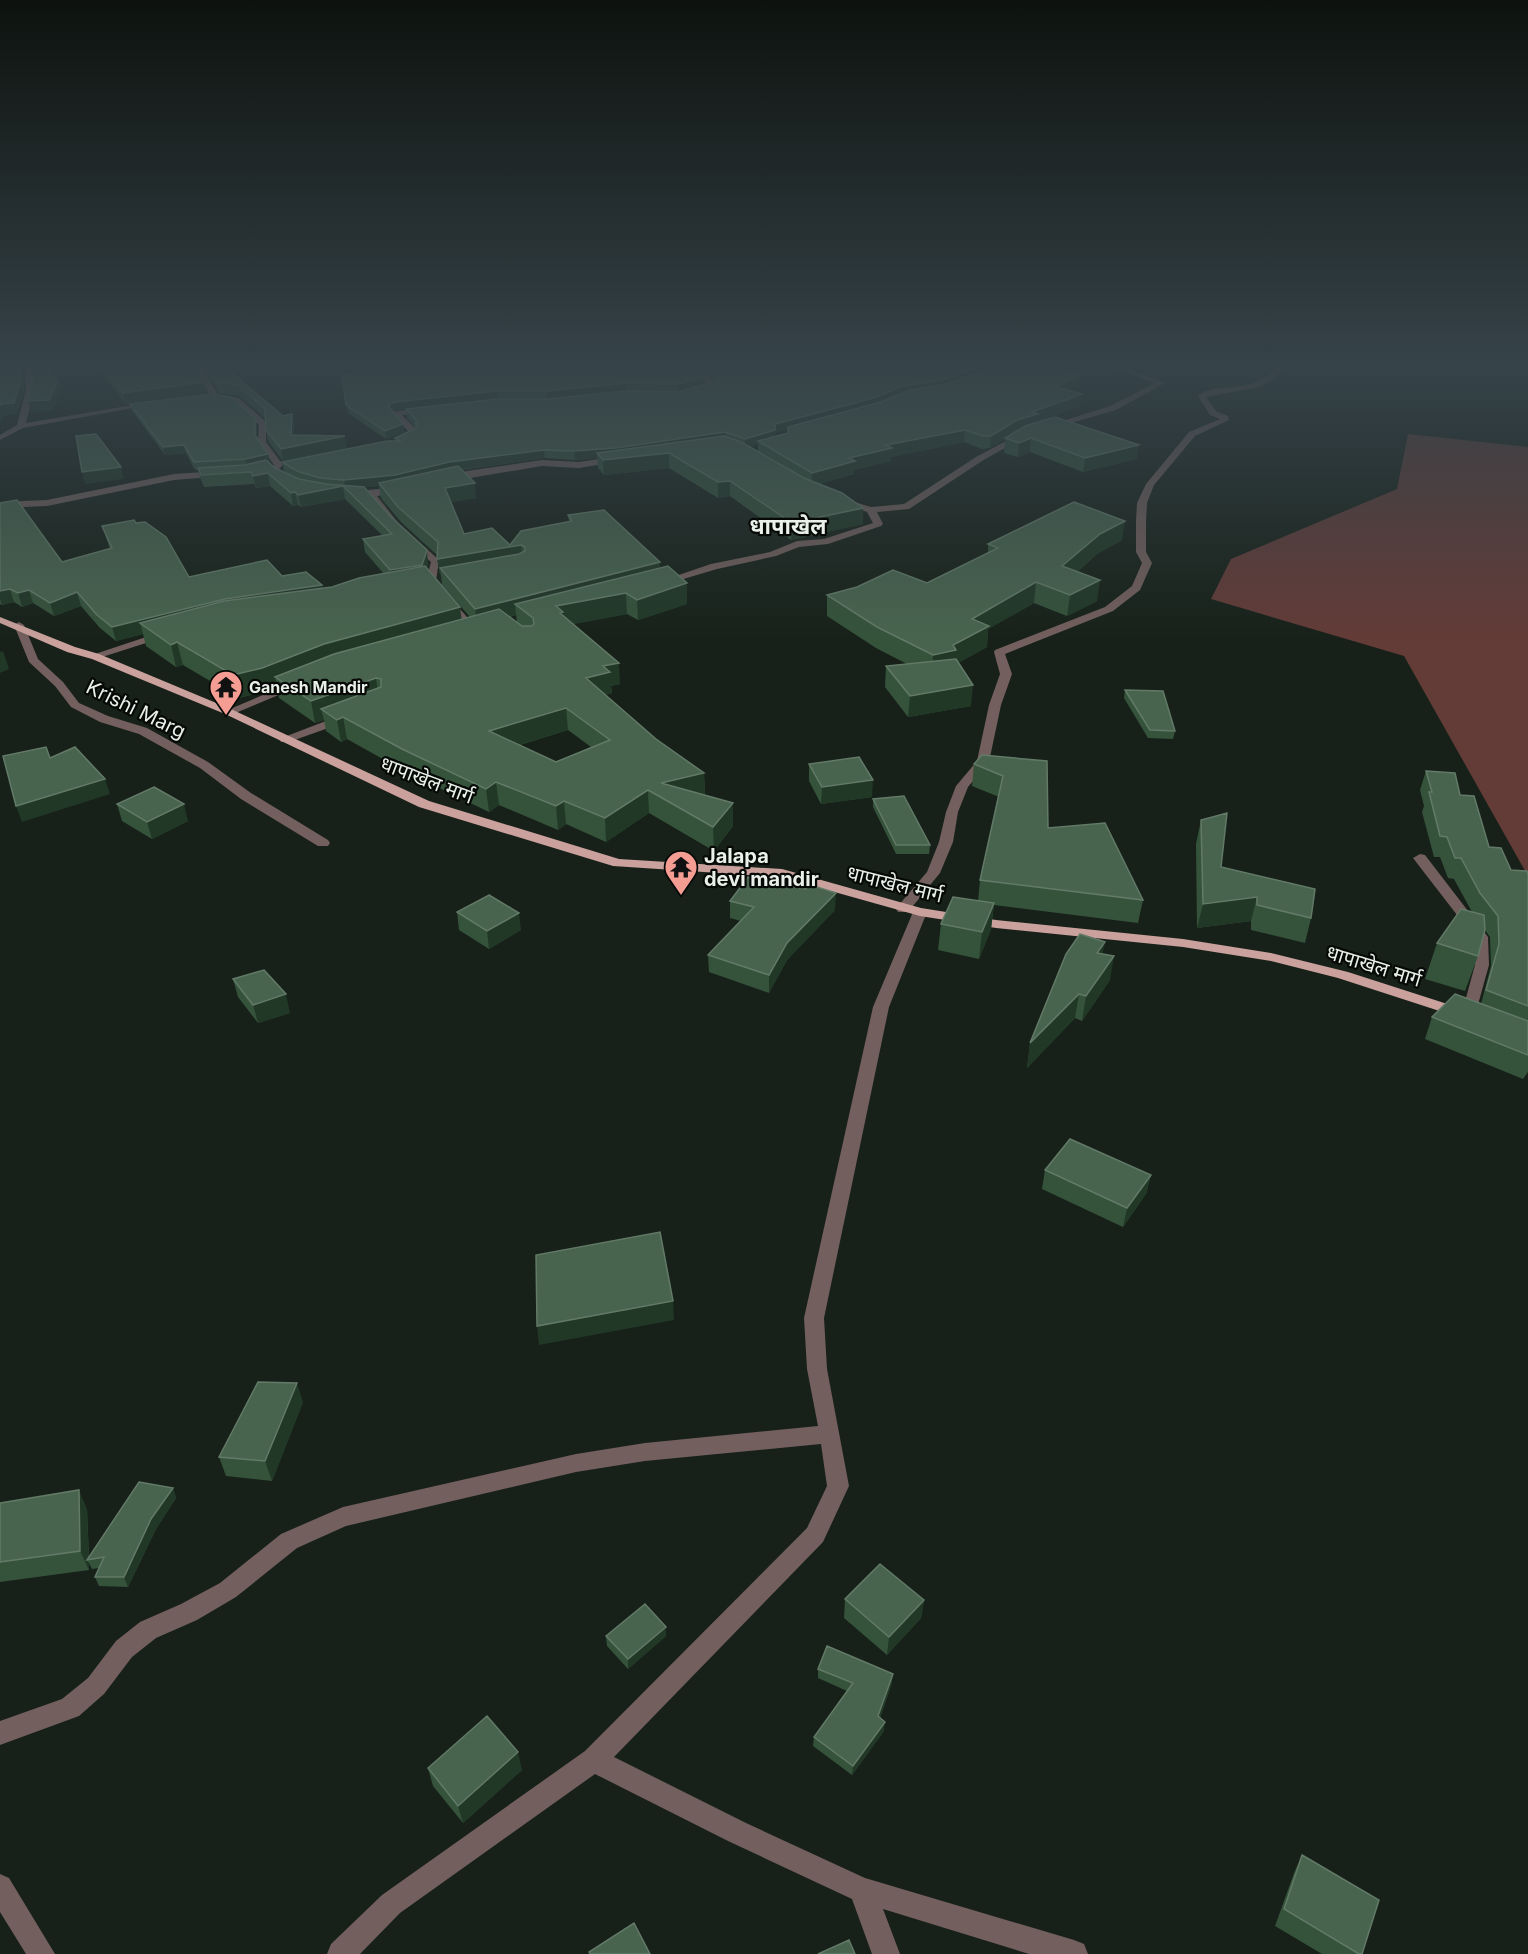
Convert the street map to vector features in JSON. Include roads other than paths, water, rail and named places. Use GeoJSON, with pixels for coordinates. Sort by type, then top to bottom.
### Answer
{"type":"FeatureCollection","features":[{"type":"Feature","properties":{"kind":"main road","name":"धापाखेल मार्ग"},"geometry":{"type":"LineString","coordinates":[[0,620],[19,625],[81,654],[96,656],[229,712],[424,804],[618,863],[782,873],[911,911],[996,924],[1183,943],[1271,957],[1343,975],[1474,1018]]}},
{"type":"Feature","properties":{"kind":"street"},"geometry":{"type":"LineString","coordinates":[[274,458],[279,465]]}},
{"type":"Feature","properties":{"kind":"street"},"geometry":{"type":"LineString","coordinates":[[433,483],[467,474],[542,463],[579,465],[624,458]]}},
{"type":"Feature","properties":{"kind":"street"},"geometry":{"type":"LineString","coordinates":[[836,499],[871,510],[906,507],[981,458]]}},
{"type":"Feature","properties":{"kind":"street"},"geometry":{"type":"LineString","coordinates":[[340,1954],[391,1904],[594,1760],[815,1535],[838,1486],[817,1369],[814,1318],[881,1007],[911,911],[933,873],[946,842],[952,812],[962,786],[983,762],[995,705],[1006,674],[999,652],[1109,609],[1136,588],[1146,563],[1141,552],[1142,503],[1150,484],[1172,458]]}},
{"type":"Feature","properties":{"kind":"street"},"geometry":{"type":"LineString","coordinates":[[268,468],[290,463]]}},
{"type":"Feature","properties":{"kind":"street"},"geometry":{"type":"LineString","coordinates":[[279,465],[273,470],[277,476],[295,483]]}},
{"type":"Feature","properties":{"kind":"street"},"geometry":{"type":"LineString","coordinates":[[0,505],[47,502],[174,477],[226,474]]}},
{"type":"Feature","properties":{"kind":"street"},"geometry":{"type":"LineString","coordinates":[[343,493],[370,494],[405,489]]}},
{"type":"Feature","properties":{"kind":"street"},"geometry":{"type":"LineString","coordinates":[[370,494],[392,521],[421,545],[436,562],[431,580]]}},
{"type":"Feature","properties":{"kind":"street"},"geometry":{"type":"LineString","coordinates":[[652,586],[715,566],[773,554],[797,544],[825,542],[846,536],[878,524],[871,510]]}},
{"type":"Feature","properties":{"kind":"street"},"geometry":{"type":"LineString","coordinates":[[419,583],[447,579]]}},
{"type":"Feature","properties":{"kind":"street"},"geometry":{"type":"LineString","coordinates":[[431,580],[480,631],[461,636]]}},
{"type":"Feature","properties":{"kind":"street","name":"Krishi Marg"},"geometry":{"type":"LineString","coordinates":[[19,625],[33,660],[59,684],[75,705],[104,719],[143,731],[204,765],[246,796],[322,843]]}},
{"type":"Feature","properties":{"kind":"street"},"geometry":{"type":"LineString","coordinates":[[96,656],[170,632]]}},
{"type":"Feature","properties":{"kind":"street"},"geometry":{"type":"LineString","coordinates":[[229,712],[311,679]]}},
{"type":"Feature","properties":{"kind":"street"},"geometry":{"type":"LineString","coordinates":[[285,739],[359,713]]}},
{"type":"Feature","properties":{"kind":"street"},"geometry":{"type":"LineString","coordinates":[[1420,858],[1481,937],[1482,965],[1474,1018]]}},
{"type":"Feature","properties":{"kind":"street"},"geometry":{"type":"LineString","coordinates":[[0,1733],[70,1708],[96,1686],[124,1649],[148,1630],[189,1612],[228,1590],[289,1541],[343,1517],[576,1462],[645,1452],[830,1434]]}},
{"type":"Feature","properties":{"kind":"street"},"geometry":{"type":"LineString","coordinates":[[594,1760],[736,1832],[862,1890],[1074,1954]]}},
{"type":"Feature","properties":{"kind":"street"},"geometry":{"type":"LineString","coordinates":[[0,1887],[41,1954]]}},
{"type":"Feature","properties":{"kind":"street"},"geometry":{"type":"LineString","coordinates":[[862,1890],[886,1954]]}},
{"type":"Feature","properties":{"kind":"place","name":"Ganesh Mandir"},"geometry":{"type":"Point","coordinates":[226,716]}},
{"type":"Feature","properties":{"kind":"place","name":"Jalapa devi mandir"},"geometry":{"type":"Point","coordinates":[681,896]}},
{"type":"Feature","properties":{"kind":"district","name":"धापाखेल"},"geometry":{"type":"Point","coordinates":[788,526]}}]}
